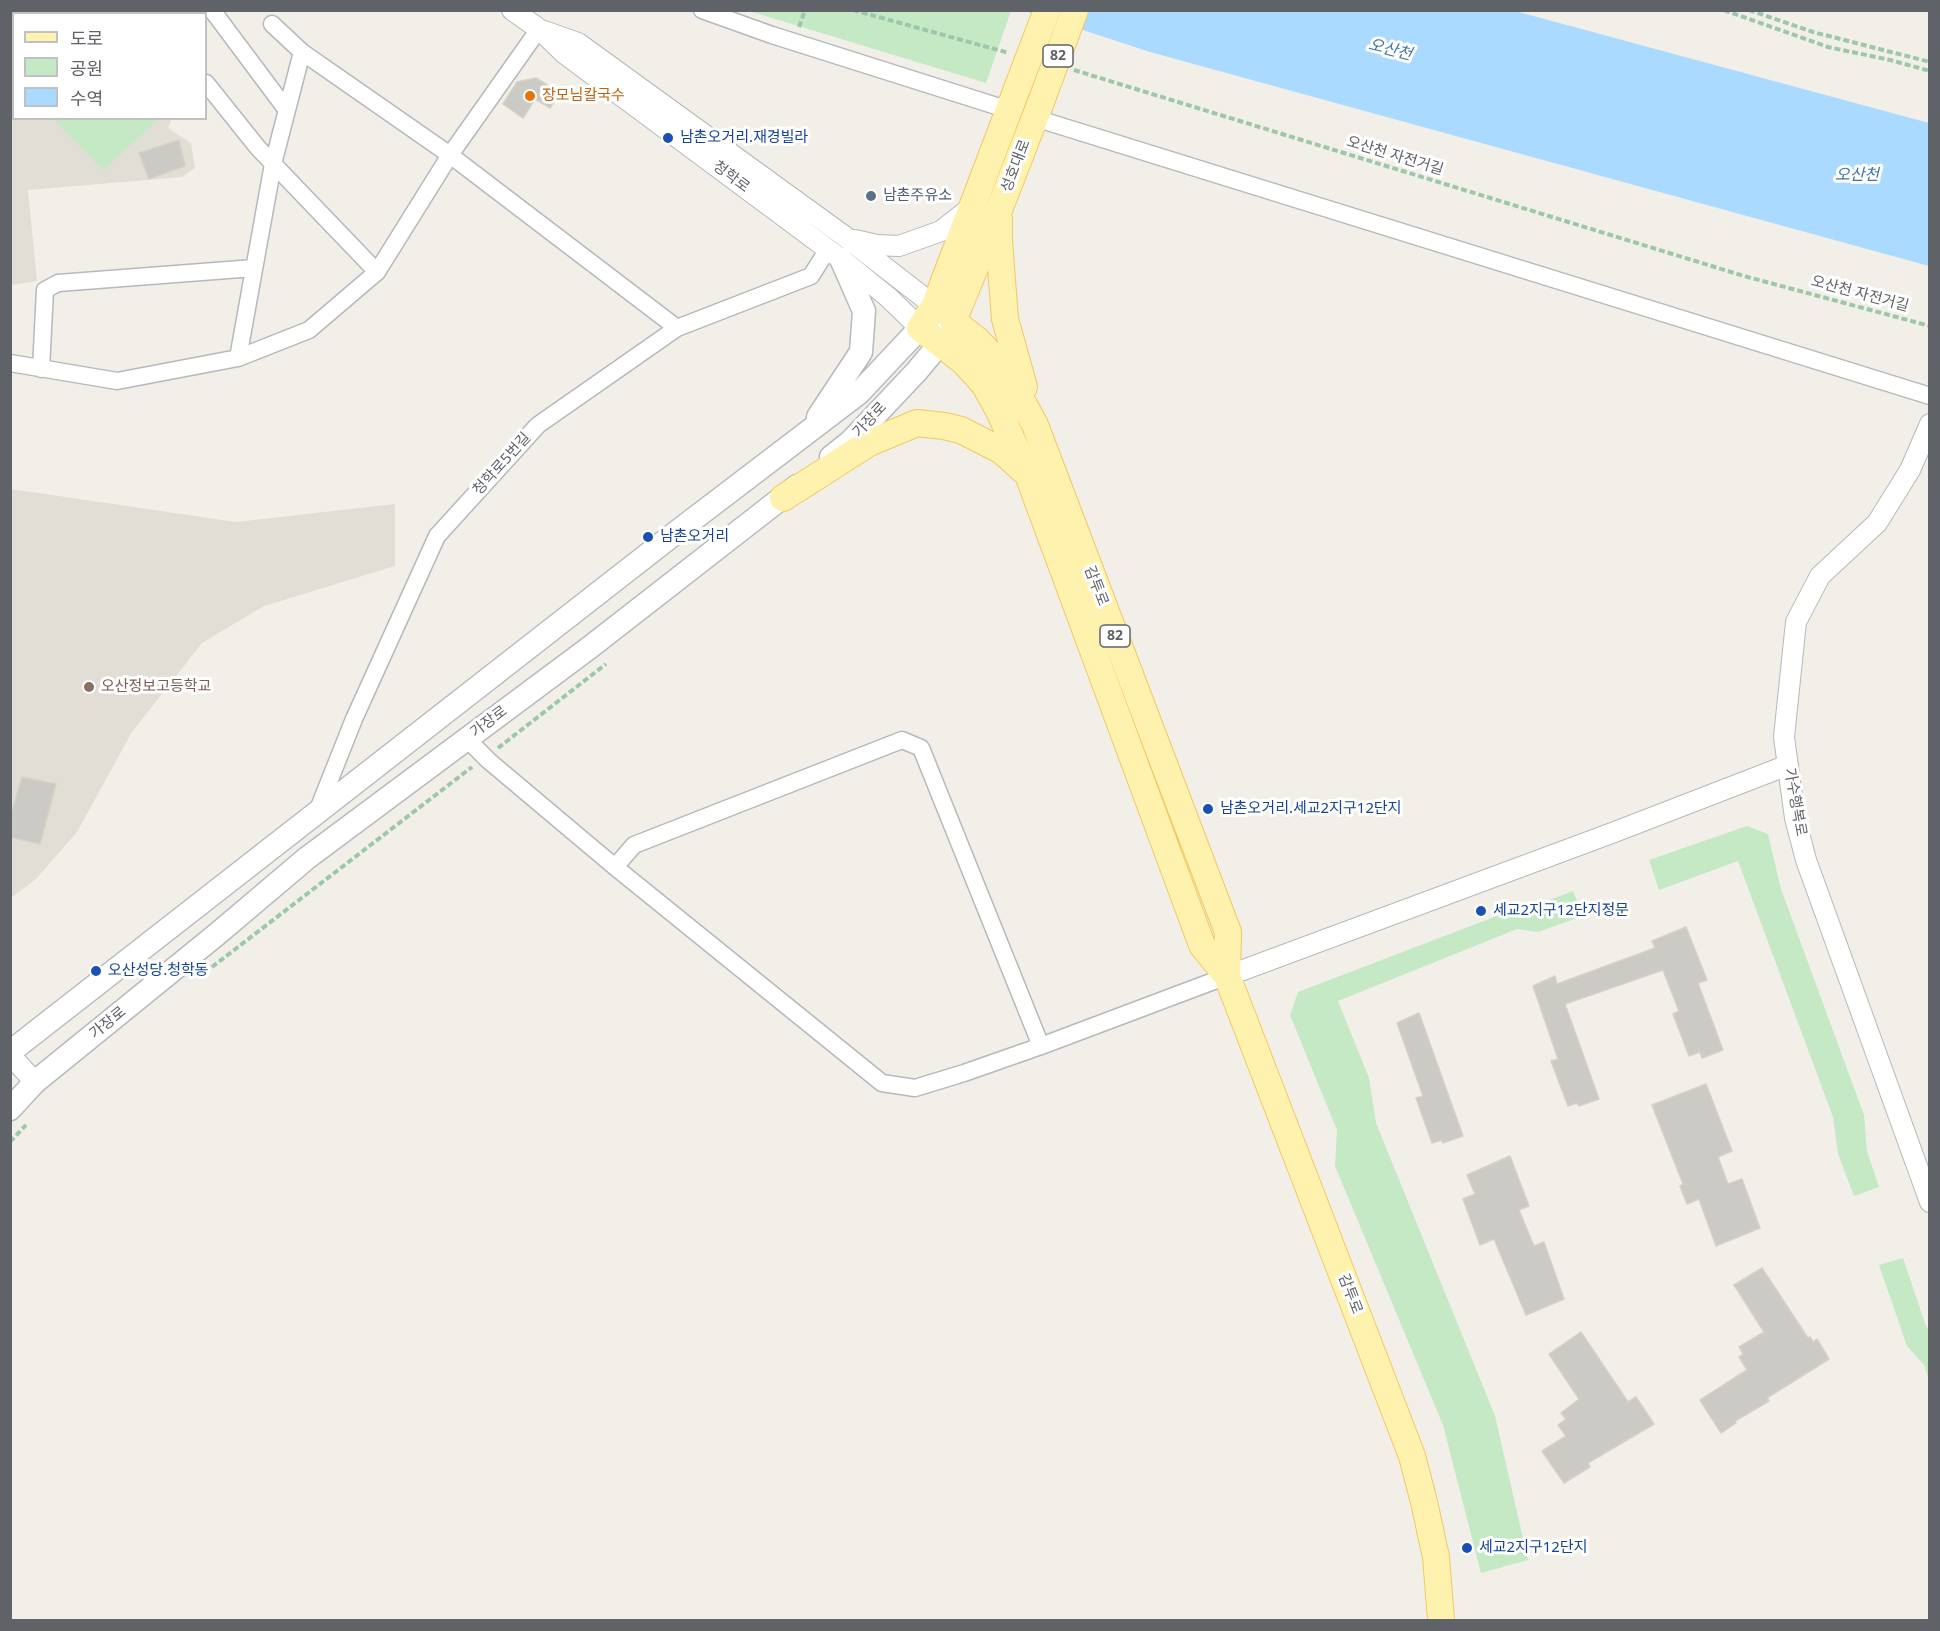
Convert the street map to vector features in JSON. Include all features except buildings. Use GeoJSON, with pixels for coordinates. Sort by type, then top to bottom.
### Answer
{"type":"FeatureCollection","features":[{"type":"Feature","properties":{"kind":"main road","name":"성호대로"},"geometry":{"type":"LineString","coordinates":[[937,324],[972,206],[1047,10]]}},
{"type":"Feature","properties":{"kind":"main road","name":"성호대로"},"geometry":{"type":"LineString","coordinates":[[937,324],[999,210],[1075,10]]}},
{"type":"Feature","properties":{"kind":"main road"},"geometry":{"type":"LineString","coordinates":[[999,210],[1005,319],[1035,425]]}},
{"type":"Feature","properties":{"kind":"main road"},"geometry":{"type":"LineString","coordinates":[[786,450],[821,414],[861,352],[864,311],[839,249]]}},
{"type":"Feature","properties":{"kind":"main road","name":"감투로"},"geometry":{"type":"LineString","coordinates":[[937,324],[984,347],[1004,368],[1035,425],[1228,932],[1227,976]]}},
{"type":"Feature","properties":{"kind":"main road","name":"감투로"},"geometry":{"type":"LineString","coordinates":[[937,324],[964,362],[984,384],[1028,475],[1202,945],[1227,976],[1412,1456],[1436,1557],[1441,1620]]}},
{"type":"Feature","properties":{"kind":"main road","name":"가장로"},"geometry":{"type":"LineString","coordinates":[[10,1054],[316,813],[859,393],[937,324]]}},
{"type":"Feature","properties":{"kind":"main road","name":"가장로"},"geometry":{"type":"LineString","coordinates":[[18,1117],[35,1082],[307,858],[589,648],[783,498],[851,441],[917,371],[937,324]]}},
{"type":"Feature","properties":{"kind":"main road"},"geometry":{"type":"LineString","coordinates":[[783,498],[869,443],[917,423],[961,430],[1002,451],[1028,475]]}},
{"type":"Feature","properties":{"kind":"street"},"geometry":{"type":"LineString","coordinates":[[213,10],[286,109]]}},
{"type":"Feature","properties":{"kind":"street","name":"청학로"},"geometry":{"type":"LineString","coordinates":[[512,10],[539,29],[578,43],[937,324]]}},
{"type":"Feature","properties":{"kind":"street"},"geometry":{"type":"LineString","coordinates":[[702,10],[772,35],[1009,110]]}},
{"type":"Feature","properties":{"kind":"street"},"geometry":{"type":"LineString","coordinates":[[272,24],[302,52],[450,154],[677,328]]}},
{"type":"Feature","properties":{"kind":"street"},"geometry":{"type":"LineString","coordinates":[[10,363],[117,381],[238,358],[309,330],[376,272],[450,154],[539,29]]}},
{"type":"Feature","properties":{"kind":"street"},"geometry":{"type":"LineString","coordinates":[[238,358],[273,164],[302,52]]}},
{"type":"Feature","properties":{"kind":"street"},"geometry":{"type":"LineString","coordinates":[[207,83],[258,148],[376,272]]}},
{"type":"Feature","properties":{"kind":"street"},"geometry":{"type":"LineString","coordinates":[[1038,110],[1929,396]]}},
{"type":"Feature","properties":{"kind":"street"},"geometry":{"type":"LineString","coordinates":[[839,249],[877,245],[899,246],[941,231],[972,206]]}},
{"type":"Feature","properties":{"kind":"street","name":"청학로5번길"},"geometry":{"type":"LineString","coordinates":[[316,813],[354,719],[437,536],[537,425],[677,328],[811,276],[839,249]]}},
{"type":"Feature","properties":{"kind":"street"},"geometry":{"type":"LineString","coordinates":[[41,369],[45,290],[58,283],[254,268]]}},
{"type":"Feature","properties":{"kind":"street","name":"가수행복로"},"geometry":{"type":"LineString","coordinates":[[1929,424],[1910,470],[1877,523],[1820,576],[1796,622],[1784,737],[1795,818],[1806,860],[1929,1202]]}},
{"type":"Feature","properties":{"kind":"street"},"geometry":{"type":"LineString","coordinates":[[467,738],[485,757],[615,867],[882,1083],[915,1088],[1041,1046],[1788,765]]}},
{"type":"Feature","properties":{"kind":"street"},"geometry":{"type":"LineString","coordinates":[[615,867],[634,845],[902,740],[921,748],[1041,1046]]}},
{"type":"Feature","properties":{"kind":"street"},"geometry":{"type":"LineString","coordinates":[[10,1054],[35,1082]]}},
{"type":"Feature","properties":{"kind":"path"},"geometry":{"type":"LineString","coordinates":[[853,10],[1011,53]]}},
{"type":"Feature","properties":{"kind":"path"},"geometry":{"type":"LineString","coordinates":[[1724,10],[1828,47],[1929,71]]}},
{"type":"Feature","properties":{"kind":"path"},"geometry":{"type":"LineString","coordinates":[[1749,10],[1813,32],[1929,62]]}},
{"type":"Feature","properties":{"kind":"path","name":"오산천 자전거길"},"geometry":{"type":"LineString","coordinates":[[1068,69],[1744,276],[1929,326]]}},
{"type":"Feature","properties":{"kind":"path"},"geometry":{"type":"LineString","coordinates":[[206,972],[609,662]]}},
{"type":"Feature","properties":{"kind":"path"},"geometry":{"type":"LineString","coordinates":[[10,1142],[18,1117]]}},
{"type":"Feature","properties":{"kind":"shaded area"},"geometry":{"type":"Polygon","coordinates":[[[11,11],[98,11],[12,12],[12,120],[170,120],[168,128],[191,143],[195,168],[182,177],[28,190],[37,281],[11,285],[11,11]]]}},
{"type":"Feature","properties":{"kind":"shaded area","name":"오산정보고등학교"},"geometry":{"type":"Polygon","coordinates":[[[11,489],[236,522],[395,504],[395,566],[264,606],[202,643],[132,732],[77,832],[36,879],[11,898],[11,489]]]}},
{"type":"Feature","properties":{"kind":"green space"},"geometry":{"type":"Polygon","coordinates":[[[1011,10],[986,83],[749,11],[1011,10]]]}},
{"type":"Feature","properties":{"kind":"green space"},"geometry":{"type":"Polygon","coordinates":[[[55,120],[158,120],[103,170],[55,120]]]}},
{"type":"Feature","properties":{"kind":"green space"},"geometry":{"type":"Polygon","coordinates":[[[1747,826],[1768,834],[1781,889],[1864,1115],[1867,1151],[1879,1187],[1854,1196],[1838,1154],[1833,1117],[1738,861],[1659,890],[1649,860],[1747,826]]]}},
{"type":"Feature","properties":{"kind":"green space"},"geometry":{"type":"Polygon","coordinates":[[[1573,891],[1583,916],[1538,932],[1517,929],[1338,1001],[1369,1078],[1376,1123],[1495,1416],[1528,1560],[1481,1573],[1443,1425],[1335,1166],[1337,1130],[1290,1015],[1298,992],[1502,914],[1526,909],[1573,891]]]}},
{"type":"Feature","properties":{"kind":"green space"},"geometry":{"type":"Polygon","coordinates":[[[1903,1258],[1929,1330],[1929,1380],[1924,1365],[1907,1346],[1879,1265],[1903,1258]]]}},
{"type":"Feature","properties":{"kind":"water","name":"오산천"},"geometry":{"type":"Polygon","coordinates":[[[1025,11],[1515,11],[1929,123],[1929,266],[1150,52],[1025,11]]]}},
{"type":"Feature","properties":{"kind":"place","name":"장모님칼국수"},"geometry":{"type":"Point","coordinates":[530,96]}},
{"type":"Feature","properties":{"kind":"place","name":"남촌오거리.재경빌라"},"geometry":{"type":"Point","coordinates":[668,138]}},
{"type":"Feature","properties":{"kind":"place","name":"남촌주유소"},"geometry":{"type":"Point","coordinates":[871,196]}},
{"type":"Feature","properties":{"kind":"place","name":"남촌오거리"},"geometry":{"type":"Point","coordinates":[648,537]}},
{"type":"Feature","properties":{"kind":"place","name":"오산정보고등학교"},"geometry":{"type":"Point","coordinates":[89,687]}},
{"type":"Feature","properties":{"kind":"place","name":"남촌오거리.세교2지구12단지"},"geometry":{"type":"Point","coordinates":[1208,809]}},
{"type":"Feature","properties":{"kind":"place","name":"세교2지구12단지정문"},"geometry":{"type":"Point","coordinates":[1481,911]}},
{"type":"Feature","properties":{"kind":"place","name":"오산성당.청학동"},"geometry":{"type":"Point","coordinates":[96,971]}},
{"type":"Feature","properties":{"kind":"place","name":"세교2지구12단지"},"geometry":{"type":"Point","coordinates":[1467,1548]}}]}
